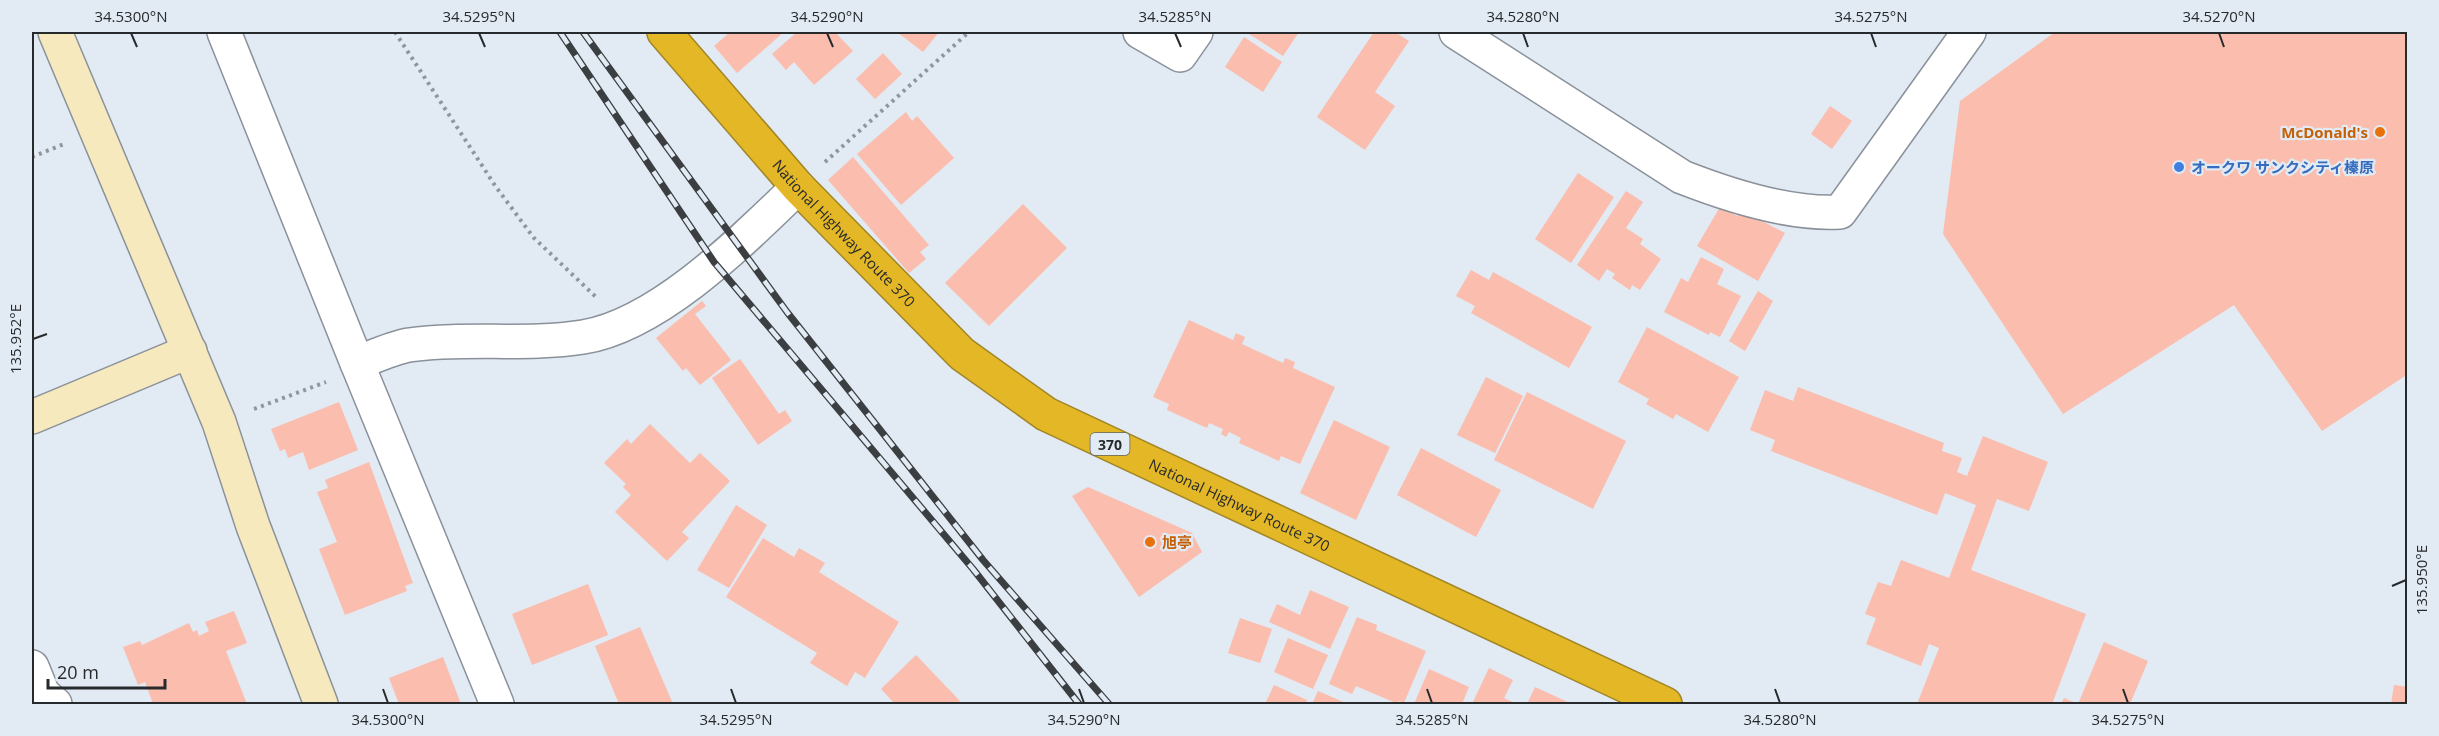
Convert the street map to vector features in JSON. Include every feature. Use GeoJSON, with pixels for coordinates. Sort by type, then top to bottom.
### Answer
{"type":"FeatureCollection","features":[{"type":"Feature","properties":{"kind":"highway","name":"National Highway Route 370"},"geometry":{"type":"LineString","coordinates":[[664,32],[798,187],[962,354],[1046,414],[1665,705]]}},
{"type":"Feature","properties":{"kind":"street"},"geometry":{"type":"LineString","coordinates":[[55,32],[219,422],[253,526],[321,705]]}},
{"type":"Feature","properties":{"kind":"street"},"geometry":{"type":"LineString","coordinates":[[224,32],[497,705]]}},
{"type":"Feature","properties":{"kind":"street"},"geometry":{"type":"LineString","coordinates":[[1140,32],[1180,55],[1196,32]]}},
{"type":"Feature","properties":{"kind":"street"},"geometry":{"type":"LineString","coordinates":[[1456,32],[1682,177],[1715,190],[1817,213],[1840,212],[1970,32]]}},
{"type":"Feature","properties":{"kind":"street"},"geometry":{"type":"LineString","coordinates":[[357,363],[407,346],[584,336],[640,317],[697,278],[736,246],[798,187]]}},
{"type":"Feature","properties":{"kind":"street"},"geometry":{"type":"LineString","coordinates":[[32,417],[190,351]]}},
{"type":"Feature","properties":{"kind":"street"},"geometry":{"type":"LineString","coordinates":[[32,667],[43,694],[55,705]]}},
{"type":"Feature","properties":{"kind":"path"},"geometry":{"type":"LineString","coordinates":[[395,32],[496,187],[534,238],[621,324]]}},
{"type":"Feature","properties":{"kind":"path"},"geometry":{"type":"LineString","coordinates":[[798,187],[969,32]]}},
{"type":"Feature","properties":{"kind":"path"},"geometry":{"type":"LineString","coordinates":[[32,158],[64,144]]}},
{"type":"Feature","properties":{"kind":"path"},"geometry":{"type":"LineString","coordinates":[[250,411],[337,378],[357,363]]}},
{"type":"Feature","properties":{"kind":"building"},"geometry":{"type":"Polygon","coordinates":[[[730,32],[784,32],[737,73],[714,46],[730,32]]]}},
{"type":"Feature","properties":{"kind":"building"},"geometry":{"type":"Polygon","coordinates":[[[797,32],[835,32],[853,51],[814,85],[794,62],[786,70],[772,54],[797,32]]]}},
{"type":"Feature","properties":{"kind":"building"},"geometry":{"type":"Polygon","coordinates":[[[897,32],[939,32],[923,52],[897,32]]]}},
{"type":"Feature","properties":{"kind":"building"},"geometry":{"type":"Polygon","coordinates":[[[1246,32],[1299,32],[1283,56],[1246,32]]]}},
{"type":"Feature","properties":{"kind":"building"},"geometry":{"type":"Polygon","coordinates":[[[1374,32],[1395,32],[1409,41],[1375,92],[1395,106],[1365,150],[1317,117],[1374,32]]]}},
{"type":"Feature","properties":{"kind":"building","name":"オークワ サンクシティ榛原"},"geometry":{"type":"Polygon","coordinates":[[[2055,32],[2408,32],[2408,374],[2322,431],[2234,305],[2063,414],[1943,234],[1960,101],[2055,32]]]}},
{"type":"Feature","properties":{"kind":"building"},"geometry":{"type":"Polygon","coordinates":[[[1244,37],[1282,62],[1263,92],[1225,67],[1244,37]]]}},
{"type":"Feature","properties":{"kind":"building"},"geometry":{"type":"Polygon","coordinates":[[[883,53],[902,74],[875,99],[856,79],[883,53]]]}},
{"type":"Feature","properties":{"kind":"building"},"geometry":{"type":"Polygon","coordinates":[[[1830,106],[1852,121],[1832,149],[1811,134],[1830,106]]]}},
{"type":"Feature","properties":{"kind":"building"},"geometry":{"type":"Polygon","coordinates":[[[906,112],[912,121],[917,116],[954,158],[901,205],[857,154],[906,112]]]}},
{"type":"Feature","properties":{"kind":"building"},"geometry":{"type":"Polygon","coordinates":[[[853,157],[929,245],[920,252],[926,259],[909,273],[828,180],[853,157]]]}},
{"type":"Feature","properties":{"kind":"building"},"geometry":{"type":"Polygon","coordinates":[[[1578,173],[1614,197],[1571,263],[1535,239],[1578,173]]]}},
{"type":"Feature","properties":{"kind":"building"},"geometry":{"type":"Polygon","coordinates":[[[1626,191],[1643,202],[1626,228],[1643,239],[1640,244],[1661,259],[1640,290],[1632,285],[1630,290],[1612,278],[1615,274],[1607,269],[1599,281],[1577,265],[1626,191]]]}},
{"type":"Feature","properties":{"kind":"building"},"geometry":{"type":"Polygon","coordinates":[[[1023,204],[1067,248],[989,326],[945,283],[1023,204]]]}},
{"type":"Feature","properties":{"kind":"building"},"geometry":{"type":"Polygon","coordinates":[[[1720,207],[1737,216],[1741,210],[1785,233],[1758,281],[1697,246],[1720,207]]]}},
{"type":"Feature","properties":{"kind":"building"},"geometry":{"type":"Polygon","coordinates":[[[1701,257],[1724,269],[1717,284],[1741,296],[1720,337],[1710,332],[1709,335],[1664,312],[1681,278],[1688,282],[1701,257]]]}},
{"type":"Feature","properties":{"kind":"building"},"geometry":{"type":"Polygon","coordinates":[[[1471,270],[1489,280],[1493,272],[1592,327],[1569,368],[1471,313],[1475,306],[1456,296],[1471,270]]]}},
{"type":"Feature","properties":{"kind":"building"},"geometry":{"type":"Polygon","coordinates":[[[1758,291],[1773,301],[1745,351],[1729,341],[1758,291]]]}},
{"type":"Feature","properties":{"kind":"building"},"geometry":{"type":"Polygon","coordinates":[[[702,301],[706,306],[695,314],[731,360],[700,385],[686,368],[683,371],[656,338],[702,301]]]}},
{"type":"Feature","properties":{"kind":"building"},"geometry":{"type":"Polygon","coordinates":[[[1189,320],[1233,340],[1236,333],[1245,337],[1242,344],[1283,363],[1285,358],[1295,362],[1293,368],[1335,387],[1300,464],[1281,456],[1279,461],[1239,443],[1241,438],[1229,432],[1226,437],[1221,434],[1223,429],[1209,423],[1207,428],[1167,410],[1169,404],[1153,397],[1189,320]]]}},
{"type":"Feature","properties":{"kind":"building"},"geometry":{"type":"Polygon","coordinates":[[[1647,327],[1739,377],[1708,432],[1676,414],[1673,419],[1646,404],[1649,399],[1618,382],[1647,327]]]}},
{"type":"Feature","properties":{"kind":"building"},"geometry":{"type":"Polygon","coordinates":[[[740,359],[779,414],[785,410],[792,421],[758,445],[712,378],[740,359]]]}},
{"type":"Feature","properties":{"kind":"building"},"geometry":{"type":"Polygon","coordinates":[[[1486,377],[1523,396],[1495,453],[1457,435],[1486,377]]]}},
{"type":"Feature","properties":{"kind":"building"},"geometry":{"type":"Polygon","coordinates":[[[1798,387],[1944,443],[1942,451],[1962,458],[1957,472],[1967,476],[1983,436],[2048,462],[2029,511],[1997,499],[1971,570],[2086,614],[2052,704],[1917,704],[1939,648],[1929,644],[1921,666],[1866,644],[1876,618],[1865,614],[1878,582],[1891,586],[1901,560],[1949,578],[1976,505],[1945,493],[1937,515],[1771,451],[1775,440],[1750,430],[1765,390],[1793,401],[1798,387]]]}},
{"type":"Feature","properties":{"kind":"building"},"geometry":{"type":"Polygon","coordinates":[[[1527,392],[1626,441],[1593,509],[1494,460],[1527,392]]]}},
{"type":"Feature","properties":{"kind":"building"},"geometry":{"type":"Polygon","coordinates":[[[339,402],[358,450],[309,470],[303,452],[288,458],[285,449],[280,451],[271,429],[339,402]]]}},
{"type":"Feature","properties":{"kind":"building"},"geometry":{"type":"Polygon","coordinates":[[[1334,420],[1390,447],[1356,520],[1300,493],[1334,420]]]}},
{"type":"Feature","properties":{"kind":"building"},"geometry":{"type":"Polygon","coordinates":[[[650,424],[690,463],[700,453],[730,481],[682,532],[689,538],[667,561],[615,512],[631,495],[623,487],[626,484],[604,463],[627,439],[631,444],[650,424]]]}},
{"type":"Feature","properties":{"kind":"building"},"geometry":{"type":"Polygon","coordinates":[[[1421,448],[1501,490],[1476,537],[1397,495],[1421,448]]]}},
{"type":"Feature","properties":{"kind":"building"},"geometry":{"type":"Polygon","coordinates":[[[369,462],[413,583],[405,586],[407,591],[345,615],[319,549],[337,542],[317,492],[328,488],[325,480],[369,462]]]}},
{"type":"Feature","properties":{"kind":"building","name":"旭亭"},"geometry":{"type":"Polygon","coordinates":[[[1088,487],[1192,533],[1202,552],[1139,597],[1072,496],[1088,487]]]}},
{"type":"Feature","properties":{"kind":"building"},"geometry":{"type":"Polygon","coordinates":[[[736,505],[767,525],[729,588],[697,570],[736,505]]]}},
{"type":"Feature","properties":{"kind":"building"},"geometry":{"type":"Polygon","coordinates":[[[763,538],[794,557],[799,548],[825,563],[819,572],[899,622],[865,678],[855,672],[847,686],[810,663],[817,653],[726,597],[763,538]]]}},
{"type":"Feature","properties":{"kind":"building"},"geometry":{"type":"Polygon","coordinates":[[[588,584],[608,635],[532,665],[512,614],[588,584]]]}},
{"type":"Feature","properties":{"kind":"building"},"geometry":{"type":"Polygon","coordinates":[[[1310,590],[1349,607],[1330,649],[1269,622],[1277,604],[1300,615],[1310,590]]]}},
{"type":"Feature","properties":{"kind":"building"},"geometry":{"type":"Polygon","coordinates":[[[234,611],[247,643],[226,651],[247,704],[148,704],[152,701],[145,682],[138,685],[123,647],[140,641],[142,645],[189,623],[193,632],[197,630],[199,636],[209,631],[205,622],[234,611]]]}},
{"type":"Feature","properties":{"kind":"building"},"geometry":{"type":"Polygon","coordinates":[[[1357,617],[1377,625],[1376,630],[1426,651],[1404,703],[1399,701],[1398,704],[1356,686],[1352,694],[1329,684],[1357,617]]]}},
{"type":"Feature","properties":{"kind":"building"},"geometry":{"type":"Polygon","coordinates":[[[1240,618],[1272,629],[1260,663],[1228,653],[1240,618]]]}},
{"type":"Feature","properties":{"kind":"building"},"geometry":{"type":"Polygon","coordinates":[[[640,627],[673,704],[619,704],[595,646],[640,627]]]}},
{"type":"Feature","properties":{"kind":"building"},"geometry":{"type":"Polygon","coordinates":[[[1288,638],[1328,655],[1313,689],[1274,672],[1288,638]]]}},
{"type":"Feature","properties":{"kind":"building"},"geometry":{"type":"Polygon","coordinates":[[[2104,642],[2148,661],[2130,704],[2078,704],[2104,642]]]}},
{"type":"Feature","properties":{"kind":"building"},"geometry":{"type":"Polygon","coordinates":[[[916,655],[960,701],[957,704],[895,704],[881,689],[916,655]]]}},
{"type":"Feature","properties":{"kind":"building"},"geometry":{"type":"Polygon","coordinates":[[[443,657],[461,704],[399,704],[389,678],[443,657]]]}},
{"type":"Feature","properties":{"kind":"building"},"geometry":{"type":"Polygon","coordinates":[[[1489,668],[1513,680],[1504,698],[1517,704],[1472,704],[1489,668]]]}},
{"type":"Feature","properties":{"kind":"building"},"geometry":{"type":"Polygon","coordinates":[[[1429,669],[1469,687],[1462,704],[1414,704],[1429,669]]]}},
{"type":"Feature","properties":{"kind":"building"},"geometry":{"type":"Polygon","coordinates":[[[1274,685],[1307,700],[1306,704],[1265,704],[1274,685]]]}},
{"type":"Feature","properties":{"kind":"building"},"geometry":{"type":"Polygon","coordinates":[[[2394,685],[2408,687],[2408,704],[2391,704],[2394,685]]]}},
{"type":"Feature","properties":{"kind":"building"},"geometry":{"type":"Polygon","coordinates":[[[1535,687],[1572,704],[1527,704],[1535,687]]]}},
{"type":"Feature","properties":{"kind":"building"},"geometry":{"type":"Polygon","coordinates":[[[1318,691],[1348,704],[1312,704],[1318,691]]]}},
{"type":"Feature","properties":{"kind":"building"},"geometry":{"type":"Polygon","coordinates":[[[2064,698],[2078,704],[2061,704],[2064,698]]]}},
{"type":"Feature","properties":{"kind":"railway"},"geometry":{"type":"LineString","coordinates":[[560,32],[714,262],[973,569],[1079,704]]}},
{"type":"Feature","properties":{"kind":"railway"},"geometry":{"type":"LineString","coordinates":[[583,32],[787,312],[983,560],[1109,704]]}},
{"type":"Feature","properties":{"kind":"place","name":"McDonald's"},"geometry":{"type":"Point","coordinates":[2380,132]}},
{"type":"Feature","properties":{"kind":"place","name":"オークワ サンクシティ榛原"},"geometry":{"type":"Point","coordinates":[2179,167]}},
{"type":"Feature","properties":{"kind":"place","name":"旭亭"},"geometry":{"type":"Point","coordinates":[1150,542]}}]}
